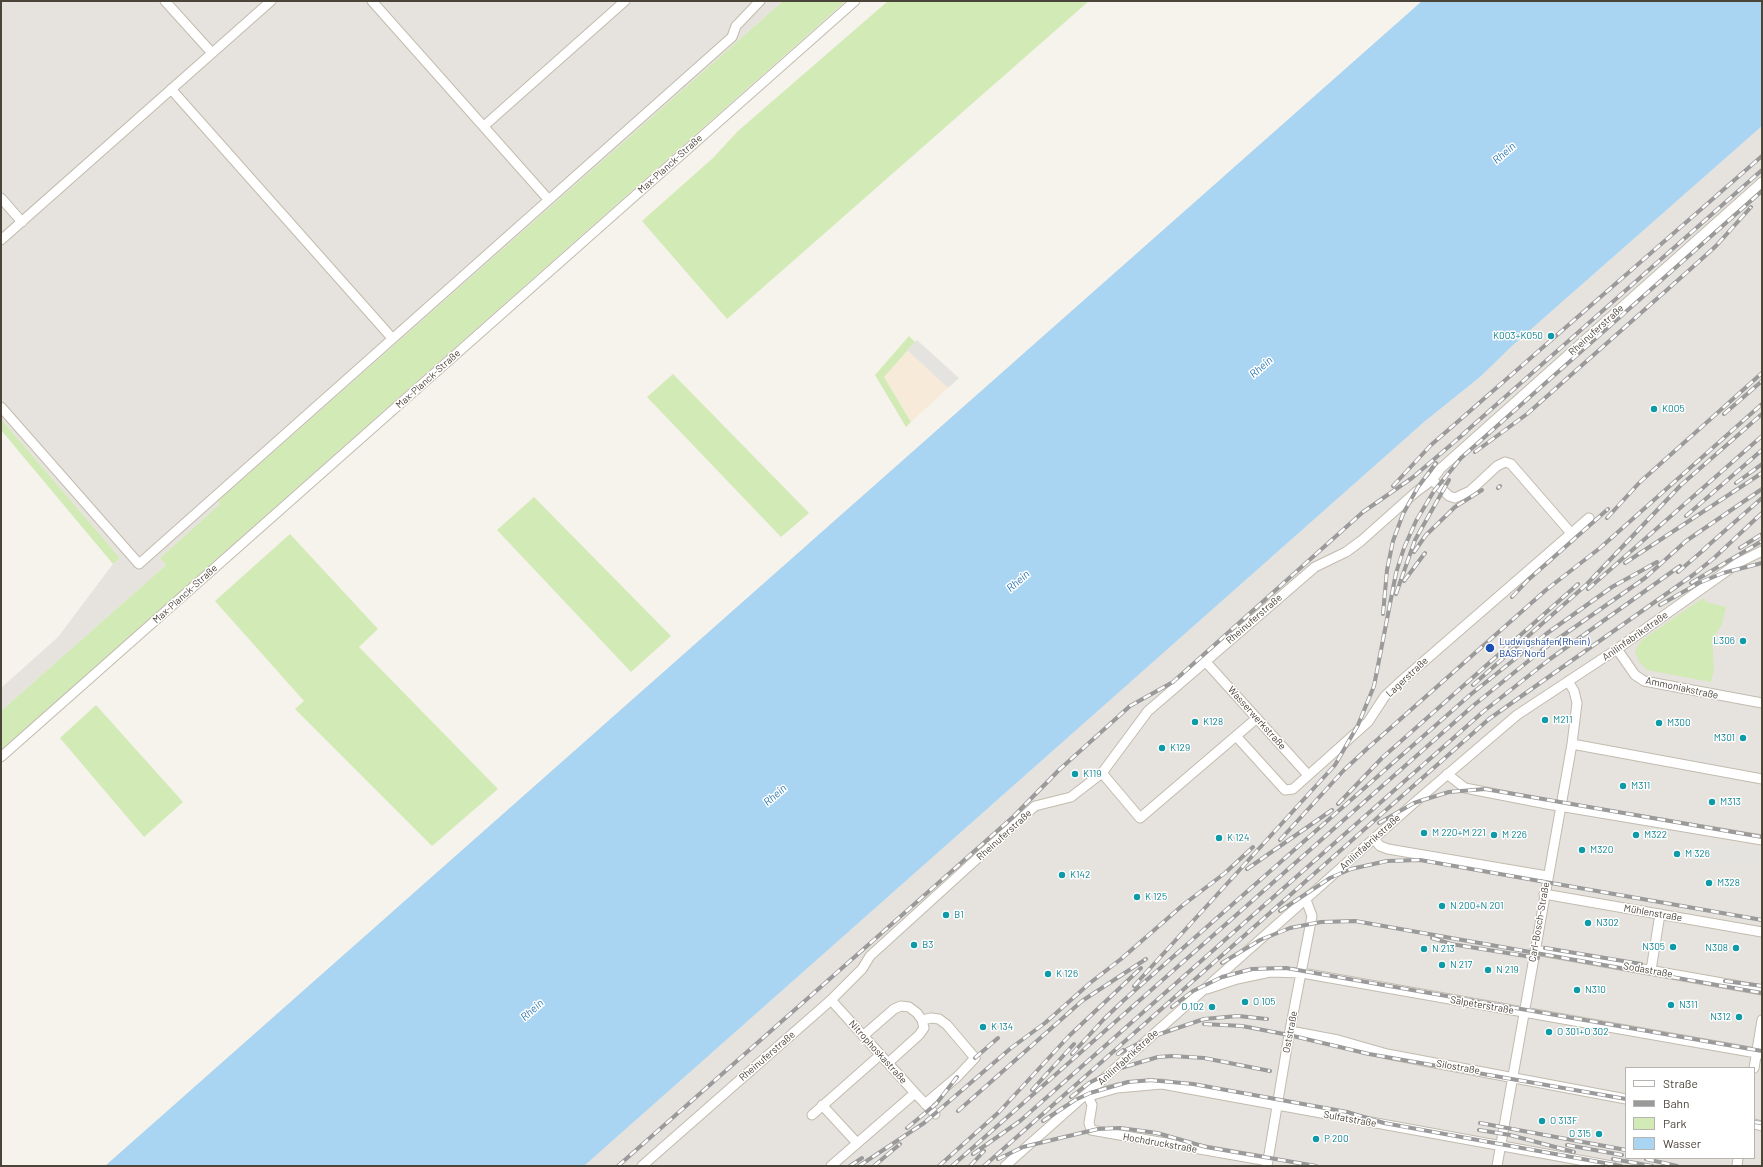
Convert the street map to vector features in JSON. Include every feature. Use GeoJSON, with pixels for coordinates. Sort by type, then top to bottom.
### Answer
{"type":"FeatureCollection","features":[{"type":"Feature","properties":{"kind":"street"},"geometry":{"type":"LineString","coordinates":[[165,1],[212,54]]}},
{"type":"Feature","properties":{"kind":"street"},"geometry":{"type":"LineString","coordinates":[[1,240],[271,1]]}},
{"type":"Feature","properties":{"kind":"street"},"geometry":{"type":"LineString","coordinates":[[372,1],[548,199]]}},
{"type":"Feature","properties":{"kind":"street"},"geometry":{"type":"LineString","coordinates":[[484,126],[625,1]]}},
{"type":"Feature","properties":{"kind":"street"},"geometry":{"type":"LineString","coordinates":[[1,407],[139,564],[732,37],[736,26],[760,1]]}},
{"type":"Feature","properties":{"kind":"street","name":"Max-Planck-Straße"},"geometry":{"type":"LineString","coordinates":[[1,757],[855,1]]}},
{"type":"Feature","properties":{"kind":"street"},"geometry":{"type":"LineString","coordinates":[[171,89],[392,338]]}},
{"type":"Feature","properties":{"kind":"street","name":"Rheinuferstraße"},"geometry":{"type":"LineString","coordinates":[[642,1166],[831,1000],[862,969],[870,956],[1035,806],[1071,797],[1102,773],[1148,711],[1315,567],[1346,552],[1432,480],[1440,469],[1762,182]]}},
{"type":"Feature","properties":{"kind":"street"},"geometry":{"type":"LineString","coordinates":[[1,198],[22,222]]}},
{"type":"Feature","properties":{"kind":"street"},"geometry":{"type":"LineString","coordinates":[[1432,480],[1449,496],[1455,498],[1470,491],[1497,466],[1505,462],[1511,464],[1571,533]]}},
{"type":"Feature","properties":{"kind":"street","name":"Lagerstraße"},"geometry":{"type":"LineString","coordinates":[[1236,736],[1285,790],[1293,789],[1368,722],[1385,696],[1398,683],[1589,518]]}},
{"type":"Feature","properties":{"kind":"street","name":"Anilinfabrikstraße"},"geometry":{"type":"LineString","coordinates":[[1005,1166],[1088,1095],[1374,838],[1517,715],[1617,649],[1738,563],[1762,551]]}},
{"type":"Feature","properties":{"kind":"street","name":"Ammoniakstraße"},"geometry":{"type":"LineString","coordinates":[[1617,649],[1635,675],[1644,681],[1762,703]]}},
{"type":"Feature","properties":{"kind":"street","name":"Wasserwerkstraße"},"geometry":{"type":"LineString","coordinates":[[1205,661],[1308,775]]}},
{"type":"Feature","properties":{"kind":"street","name":"Carl-Bosch-Straße"},"geometry":{"type":"LineString","coordinates":[[1498,1166],[1578,703],[1574,691],[1568,681]]}},
{"type":"Feature","properties":{"kind":"street"},"geometry":{"type":"LineString","coordinates":[[1102,773],[1140,818],[1257,718]]}},
{"type":"Feature","properties":{"kind":"street"},"geometry":{"type":"LineString","coordinates":[[1572,744],[1762,779]]}},
{"type":"Feature","properties":{"kind":"street"},"geometry":{"type":"LineString","coordinates":[[1447,774],[1465,788],[1560,806],[1762,840]]}},
{"type":"Feature","properties":{"kind":"street"},"geometry":{"type":"LineString","coordinates":[[1374,838],[1380,846],[1388,850],[1547,876]]}},
{"type":"Feature","properties":{"kind":"street","name":"Mühlenstraße"},"geometry":{"type":"LineString","coordinates":[[1544,894],[1762,932]]}},
{"type":"Feature","properties":{"kind":"street","name":"Oststraße"},"geometry":{"type":"LineString","coordinates":[[1268,1164],[1290,1031],[1312,916],[1306,900]]}},
{"type":"Feature","properties":{"kind":"street"},"geometry":{"type":"LineString","coordinates":[[1651,970],[1660,914]]}},
{"type":"Feature","properties":{"kind":"street","name":"Sodastraße"},"geometry":{"type":"LineString","coordinates":[[1535,950],[1762,990]]}},
{"type":"Feature","properties":{"kind":"street","name":"Salpeterstraße"},"geometry":{"type":"LineString","coordinates":[[1204,990],[1237,979],[1270,972],[1302,973],[1759,1053]]}},
{"type":"Feature","properties":{"kind":"street","name":"Nitrophoskastraße"},"geometry":{"type":"LineString","coordinates":[[831,1000],[915,1093],[831,1166]]}},
{"type":"Feature","properties":{"kind":"street"},"geometry":{"type":"LineString","coordinates":[[863,1036],[888,1013],[901,1006],[909,1007],[916,1013],[922,1020],[924,1028],[920,1035],[888,1063]]}},
{"type":"Feature","properties":{"kind":"street"},"geometry":{"type":"LineString","coordinates":[[922,1020],[931,1018],[939,1019],[947,1025],[975,1058],[957,1077],[925,1104]]}},
{"type":"Feature","properties":{"kind":"street"},"geometry":{"type":"LineString","coordinates":[[1754,1067],[1759,1053],[1762,1020]]}},
{"type":"Feature","properties":{"kind":"street","name":"Silostraße"},"geometry":{"type":"LineString","coordinates":[[1290,1031],[1338,1040],[1387,1054],[1513,1076],[1625,1099]]}},
{"type":"Feature","properties":{"kind":"street"},"geometry":{"type":"LineString","coordinates":[[812,1114],[880,1055]]}},
{"type":"Feature","properties":{"kind":"street","name":"Sulfatstraße"},"geometry":{"type":"LineString","coordinates":[[1088,1095],[1117,1088],[1162,1084],[1612,1166]]}},
{"type":"Feature","properties":{"kind":"street"},"geometry":{"type":"LineString","coordinates":[[915,1093],[935,1114]]}},
{"type":"Feature","properties":{"kind":"street","name":"Hochdruckstraße"},"geometry":{"type":"LineString","coordinates":[[1088,1095],[1092,1104],[1089,1127],[1091,1130],[1096,1132],[1268,1164]]}},
{"type":"Feature","properties":{"kind":"street"},"geometry":{"type":"LineString","coordinates":[[822,1105],[857,1144]]}},
{"type":"Feature","properties":{"kind":"shaded area"},"geometry":{"type":"Polygon","coordinates":[[[1,1],[783,1],[218,501],[220,504],[160,558],[166,565],[1,711],[1,688],[58,637],[113,564],[120,558],[1,419],[1,1]]]}},
{"type":"Feature","properties":{"kind":"shaded area"},"geometry":{"type":"Polygon","coordinates":[[[1762,126],[1762,1166],[584,1166],[1424,422],[1480,377],[1512,346],[1762,126]]]}},
{"type":"Feature","properties":{"kind":"shaded area"},"geometry":{"type":"Polygon","coordinates":[[[917,340],[959,378],[948,388],[907,350],[917,340]]]}},
{"type":"Feature","properties":{"kind":"shaded area"},"geometry":{"type":"Polygon","coordinates":[[[907,350],[948,388],[911,422],[884,377],[907,350]]]}},
{"type":"Feature","properties":{"kind":"shaded area"},"geometry":{"type":"Polygon","coordinates":[[[1693,727],[1702,728],[1699,751],[1713,753],[1712,759],[1715,760],[1714,768],[1688,764],[1693,727]]]}},
{"type":"Feature","properties":{"kind":"shaded area"},"geometry":{"type":"Polygon","coordinates":[[[1703,841],[1762,850],[1762,871],[1700,862],[1703,841]]]}},
{"type":"Feature","properties":{"kind":"shaded area"},"geometry":{"type":"Polygon","coordinates":[[[1642,933],[1647,934],[1645,952],[1640,951],[1642,933]]]}},
{"type":"Feature","properties":{"kind":"green space"},"geometry":{"type":"Polygon","coordinates":[[[783,1],[846,1],[1,750],[1,711],[166,565],[160,558],[220,504],[218,501],[783,1]]]}},
{"type":"Feature","properties":{"kind":"green space"},"geometry":{"type":"Polygon","coordinates":[[[888,1],[1089,1],[727,319],[642,221],[713,158],[738,131],[888,1]]]}},
{"type":"Feature","properties":{"kind":"green space"},"geometry":{"type":"Polygon","coordinates":[[[909,336],[915,342],[884,377],[911,422],[906,427],[875,375],[909,336]]]}},
{"type":"Feature","properties":{"kind":"green space"},"geometry":{"type":"Polygon","coordinates":[[[673,374],[809,513],[781,537],[647,397],[673,374]]]}},
{"type":"Feature","properties":{"kind":"green space"},"geometry":{"type":"Polygon","coordinates":[[[1,419],[120,558],[113,564],[1,430],[1,419]]]}},
{"type":"Feature","properties":{"kind":"green space"},"geometry":{"type":"Polygon","coordinates":[[[534,497],[671,636],[631,672],[497,530],[534,497]]]}},
{"type":"Feature","properties":{"kind":"green space"},"geometry":{"type":"Polygon","coordinates":[[[290,534],[378,629],[359,647],[498,789],[432,846],[295,709],[304,701],[215,601],[290,534]]]}},
{"type":"Feature","properties":{"kind":"green space"},"geometry":{"type":"Polygon","coordinates":[[[1703,598],[1706,602],[1726,607],[1722,624],[1712,640],[1714,669],[1711,682],[1647,670],[1640,663],[1635,653],[1642,640],[1703,598]]]}},
{"type":"Feature","properties":{"kind":"green space"},"geometry":{"type":"Polygon","coordinates":[[[96,705],[183,802],[144,837],[60,738],[96,705]]]}},
{"type":"Feature","properties":{"kind":"water","name":"Rhein"},"geometry":{"type":"Polygon","coordinates":[[[1422,1],[1762,1],[1762,126],[1512,346],[1480,377],[1424,422],[584,1166],[105,1166],[1422,1]]]}},
{"type":"Feature","properties":{"kind":"railway"},"geometry":{"type":"LineString","coordinates":[[1393,486],[1431,445],[1762,156]]}},
{"type":"Feature","properties":{"kind":"railway"},"geometry":{"type":"LineString","coordinates":[[1462,435],[1762,170]]}},
{"type":"Feature","properties":{"kind":"railway"},"geometry":{"type":"LineString","coordinates":[[1134,986],[1335,765],[1358,725],[1374,686],[1396,573],[1404,548],[1416,521],[1434,491],[1461,458],[1762,191]]}},
{"type":"Feature","properties":{"kind":"railway"},"geometry":{"type":"LineString","coordinates":[[1475,452],[1527,414],[1695,265],[1716,246],[1751,207]]}},
{"type":"Feature","properties":{"kind":"railway"},"geometry":{"type":"LineString","coordinates":[[1607,518],[1640,482],[1762,373]]}},
{"type":"Feature","properties":{"kind":"railway"},"geometry":{"type":"LineString","coordinates":[[1724,414],[1762,381]]}},
{"type":"Feature","properties":{"kind":"railway"},"geometry":{"type":"LineString","coordinates":[[1280,840],[1344,770],[1369,747],[1546,590],[1600,548],[1762,404]]}},
{"type":"Feature","properties":{"kind":"railway"},"geometry":{"type":"LineString","coordinates":[[1473,685],[1587,584],[1681,485],[1762,414]]}},
{"type":"Feature","properties":{"kind":"railway"},"geometry":{"type":"LineString","coordinates":[[618,1166],[1013,817],[1059,770],[1130,706],[1173,682],[1363,512],[1412,478],[1466,432]]}},
{"type":"Feature","properties":{"kind":"railway"},"geometry":{"type":"LineString","coordinates":[[1588,589],[1762,436]]}},
{"type":"Feature","properties":{"kind":"railway"},"geometry":{"type":"LineString","coordinates":[[1686,516],[1762,450]]}},
{"type":"Feature","properties":{"kind":"railway"},"geometry":{"type":"LineString","coordinates":[[1383,614],[1387,570],[1393,541],[1403,514],[1418,487],[1436,463]]}},
{"type":"Feature","properties":{"kind":"railway"},"geometry":{"type":"LineString","coordinates":[[1736,483],[1762,464]]}},
{"type":"Feature","properties":{"kind":"railway"},"geometry":{"type":"LineString","coordinates":[[1625,563],[1762,473]]}},
{"type":"Feature","properties":{"kind":"railway"},"geometry":{"type":"LineString","coordinates":[[1396,594],[1415,540],[1449,480]]}},
{"type":"Feature","properties":{"kind":"railway"},"geometry":{"type":"LineString","coordinates":[[952,1166],[1474,705],[1542,650],[1645,578],[1686,541],[1762,489]]}},
{"type":"Feature","properties":{"kind":"railway"},"geometry":{"type":"LineString","coordinates":[[1414,552],[1426,535],[1455,507],[1482,490]]}},
{"type":"Feature","properties":{"kind":"railway"},"geometry":{"type":"LineString","coordinates":[[1703,550],[1762,498]]}},
{"type":"Feature","properties":{"kind":"railway"},"geometry":{"type":"LineString","coordinates":[[1512,597],[1528,580],[1608,509]]}},
{"type":"Feature","properties":{"kind":"railway"},"geometry":{"type":"LineString","coordinates":[[984,1166],[1489,719],[1693,575],[1714,558],[1762,513]]}},
{"type":"Feature","properties":{"kind":"railway"},"geometry":{"type":"LineString","coordinates":[[1740,548],[1762,534]]}},
{"type":"Feature","properties":{"kind":"railway"},"geometry":{"type":"LineString","coordinates":[[1691,583],[1762,541]]}},
{"type":"Feature","properties":{"kind":"railway"},"geometry":{"type":"LineString","coordinates":[[1678,572],[1707,547]]}},
{"type":"Feature","properties":{"kind":"railway"},"geometry":{"type":"LineString","coordinates":[[1404,581],[1425,553]]}},
{"type":"Feature","properties":{"kind":"railway"},"geometry":{"type":"LineString","coordinates":[[1072,1054],[1104,1019],[1124,1000],[1470,695],[1546,634],[1612,587],[1657,562]]}},
{"type":"Feature","properties":{"kind":"railway"},"geometry":{"type":"LineString","coordinates":[[1660,605],[1699,583],[1723,573],[1762,563]]}},
{"type":"Feature","properties":{"kind":"railway"},"geometry":{"type":"LineString","coordinates":[[973,1154],[1020,1121],[1484,711],[1550,659],[1680,566]]}},
{"type":"Feature","properties":{"kind":"railway"},"geometry":{"type":"LineString","coordinates":[[1338,804],[1382,758],[1578,584]]}},
{"type":"Feature","properties":{"kind":"railway"},"geometry":{"type":"LineString","coordinates":[[1379,823],[1414,803],[1423,800],[1449,792],[1485,789],[1762,837]]}},
{"type":"Feature","properties":{"kind":"railway"},"geometry":{"type":"LineString","coordinates":[[1247,869],[1332,810]]}},
{"type":"Feature","properties":{"kind":"railway"},"geometry":{"type":"LineString","coordinates":[[859,1166],[924,1123],[1011,1048],[1045,1023],[1183,905],[1225,873],[1253,847]]}},
{"type":"Feature","properties":{"kind":"railway"},"geometry":{"type":"LineString","coordinates":[[1280,911],[1330,878],[1351,869],[1387,861],[1420,860],[1762,920]]}},
{"type":"Feature","properties":{"kind":"railway"},"geometry":{"type":"LineString","coordinates":[[1222,963],[1260,940],[1290,928],[1321,922],[1355,921],[1762,993]]}},
{"type":"Feature","properties":{"kind":"railway"},"geometry":{"type":"LineString","coordinates":[[1432,938],[1451,944],[1538,958]]}},
{"type":"Feature","properties":{"kind":"railway"},"geometry":{"type":"LineString","coordinates":[[1545,948],[1641,964]]}},
{"type":"Feature","properties":{"kind":"railway"},"geometry":{"type":"LineString","coordinates":[[958,1111],[1082,1001],[1146,959]]}},
{"type":"Feature","properties":{"kind":"railway"},"geometry":{"type":"LineString","coordinates":[[939,1166],[999,1112],[1069,1036],[1141,968]]}},
{"type":"Feature","properties":{"kind":"railway"},"geometry":{"type":"LineString","coordinates":[[1172,1007],[1193,991],[1222,977],[1252,969],[1286,968],[1762,1051]]}},
{"type":"Feature","properties":{"kind":"railway"},"geometry":{"type":"LineString","coordinates":[[1725,981],[1762,986]]}},
{"type":"Feature","properties":{"kind":"railway"},"geometry":{"type":"LineString","coordinates":[[1123,1050],[1118,1054],[1151,1037],[1204,1019],[1238,1016],[1267,1019]]}},
{"type":"Feature","properties":{"kind":"railway"},"geometry":{"type":"LineString","coordinates":[[1204,1024],[1242,1026],[1289,1035],[1369,1054],[1625,1099]]}},
{"type":"Feature","properties":{"kind":"railway"},"geometry":{"type":"LineString","coordinates":[[975,1058],[998,1038]]}},
{"type":"Feature","properties":{"kind":"railway"},"geometry":{"type":"LineString","coordinates":[[1032,1090],[1074,1044]]}},
{"type":"Feature","properties":{"kind":"railway"},"geometry":{"type":"LineString","coordinates":[[1071,1097],[1089,1083],[1114,1070],[1158,1057],[1172,1056],[1204,1058],[1270,1071]]}},
{"type":"Feature","properties":{"kind":"railway"},"geometry":{"type":"LineString","coordinates":[[907,1128],[936,1104],[957,1077]]}},
{"type":"Feature","properties":{"kind":"railway"},"geometry":{"type":"LineString","coordinates":[[1149,1080],[1193,1084],[1347,1112],[1384,1123],[1621,1166]]}},
{"type":"Feature","properties":{"kind":"railway"},"geometry":{"type":"LineString","coordinates":[[1043,1121],[1075,1100],[1090,1093],[1128,1082],[1153,1080]]}},
{"type":"Feature","properties":{"kind":"railway"},"geometry":{"type":"LineString","coordinates":[[1755,1122],[1762,1123]]}},
{"type":"Feature","properties":{"kind":"railway"},"geometry":{"type":"LineString","coordinates":[[1480,1123],[1625,1150]]}},
{"type":"Feature","properties":{"kind":"railway"},"geometry":{"type":"LineString","coordinates":[[998,1159],[1023,1147],[1098,1129],[1120,1128],[1157,1133],[1206,1147],[1316,1166]]}},
{"type":"Feature","properties":{"kind":"railway"},"geometry":{"type":"LineString","coordinates":[[1479,1130],[1510,1135],[1574,1152]]}},
{"type":"Feature","properties":{"kind":"railway"},"geometry":{"type":"LineString","coordinates":[[874,1166],[900,1144]]}},
{"type":"Feature","properties":{"kind":"railway"},"geometry":{"type":"LineString","coordinates":[[1567,1145],[1622,1155]]}},
{"type":"Feature","properties":{"kind":"railway"},"geometry":{"type":"LineString","coordinates":[[970,1166],[984,1151]]}},
{"type":"Feature","properties":{"kind":"railway"},"geometry":{"type":"LineString","coordinates":[[850,1166],[862,1158]]}},
{"type":"Feature","properties":{"kind":"railway"},"geometry":{"type":"LineString","coordinates":[[1613,1159],[1652,1166]]}},
{"type":"Feature","properties":{"kind":"railway"},"geometry":{"type":"LineString","coordinates":[[1646,1159],[1677,1166]]}},
{"type":"Feature","properties":{"kind":"place","name":"K003+K050"},"geometry":{"type":"Point","coordinates":[1551,336]}},
{"type":"Feature","properties":{"kind":"place","name":"K005"},"geometry":{"type":"Point","coordinates":[1654,409]}},
{"type":"Feature","properties":{"kind":"place","name":"L306"},"geometry":{"type":"Point","coordinates":[1743,641]}},
{"type":"Feature","properties":{"kind":"place","name":"Ludwigshafen(Rhein) BASF Nord"},"geometry":{"type":"Point","coordinates":[1490,648]}},
{"type":"Feature","properties":{"kind":"place","name":"M211"},"geometry":{"type":"Point","coordinates":[1545,720]}},
{"type":"Feature","properties":{"kind":"place","name":"K128"},"geometry":{"type":"Point","coordinates":[1195,722]}},
{"type":"Feature","properties":{"kind":"place","name":"M300"},"geometry":{"type":"Point","coordinates":[1659,723]}},
{"type":"Feature","properties":{"kind":"place","name":"M301"},"geometry":{"type":"Point","coordinates":[1743,738]}},
{"type":"Feature","properties":{"kind":"place","name":"K129"},"geometry":{"type":"Point","coordinates":[1162,748]}},
{"type":"Feature","properties":{"kind":"place","name":"K119"},"geometry":{"type":"Point","coordinates":[1075,774]}},
{"type":"Feature","properties":{"kind":"place","name":"M311"},"geometry":{"type":"Point","coordinates":[1623,786]}},
{"type":"Feature","properties":{"kind":"place","name":"M313"},"geometry":{"type":"Point","coordinates":[1712,802]}},
{"type":"Feature","properties":{"kind":"place","name":"M 220+M 221"},"geometry":{"type":"Point","coordinates":[1424,833]}},
{"type":"Feature","properties":{"kind":"place","name":"M 226"},"geometry":{"type":"Point","coordinates":[1494,835]}},
{"type":"Feature","properties":{"kind":"place","name":"M322"},"geometry":{"type":"Point","coordinates":[1636,835]}},
{"type":"Feature","properties":{"kind":"place","name":"K 124"},"geometry":{"type":"Point","coordinates":[1219,838]}},
{"type":"Feature","properties":{"kind":"place","name":"M320"},"geometry":{"type":"Point","coordinates":[1582,850]}},
{"type":"Feature","properties":{"kind":"place","name":"M 326"},"geometry":{"type":"Point","coordinates":[1677,854]}},
{"type":"Feature","properties":{"kind":"place","name":"K142"},"geometry":{"type":"Point","coordinates":[1062,875]}},
{"type":"Feature","properties":{"kind":"place","name":"M328"},"geometry":{"type":"Point","coordinates":[1709,883]}},
{"type":"Feature","properties":{"kind":"place","name":"K 125"},"geometry":{"type":"Point","coordinates":[1137,897]}},
{"type":"Feature","properties":{"kind":"place","name":"N 200+N 201"},"geometry":{"type":"Point","coordinates":[1442,906]}},
{"type":"Feature","properties":{"kind":"place","name":"B1"},"geometry":{"type":"Point","coordinates":[946,915]}},
{"type":"Feature","properties":{"kind":"place","name":"N302"},"geometry":{"type":"Point","coordinates":[1588,923]}},
{"type":"Feature","properties":{"kind":"place","name":"B3"},"geometry":{"type":"Point","coordinates":[914,945]}},
{"type":"Feature","properties":{"kind":"place","name":"N305"},"geometry":{"type":"Point","coordinates":[1673,947]}},
{"type":"Feature","properties":{"kind":"place","name":"N308"},"geometry":{"type":"Point","coordinates":[1736,948]}},
{"type":"Feature","properties":{"kind":"place","name":"N 213"},"geometry":{"type":"Point","coordinates":[1424,949]}},
{"type":"Feature","properties":{"kind":"place","name":"N 217"},"geometry":{"type":"Point","coordinates":[1442,965]}},
{"type":"Feature","properties":{"kind":"place","name":"N 219"},"geometry":{"type":"Point","coordinates":[1488,970]}},
{"type":"Feature","properties":{"kind":"place","name":"K 126"},"geometry":{"type":"Point","coordinates":[1048,974]}},
{"type":"Feature","properties":{"kind":"place","name":"N310"},"geometry":{"type":"Point","coordinates":[1577,990]}},
{"type":"Feature","properties":{"kind":"place","name":"O 105"},"geometry":{"type":"Point","coordinates":[1245,1002]}},
{"type":"Feature","properties":{"kind":"place","name":"N311"},"geometry":{"type":"Point","coordinates":[1671,1005]}},
{"type":"Feature","properties":{"kind":"place","name":"O 102"},"geometry":{"type":"Point","coordinates":[1212,1007]}},
{"type":"Feature","properties":{"kind":"place","name":"N312"},"geometry":{"type":"Point","coordinates":[1739,1017]}},
{"type":"Feature","properties":{"kind":"place","name":"K 134"},"geometry":{"type":"Point","coordinates":[983,1027]}},
{"type":"Feature","properties":{"kind":"place","name":"O 301+O 302"},"geometry":{"type":"Point","coordinates":[1549,1032]}},
{"type":"Feature","properties":{"kind":"place","name":"O 313F"},"geometry":{"type":"Point","coordinates":[1542,1121]}},
{"type":"Feature","properties":{"kind":"place","name":"O 315"},"geometry":{"type":"Point","coordinates":[1599,1134]}},
{"type":"Feature","properties":{"kind":"place","name":"P 200"},"geometry":{"type":"Point","coordinates":[1316,1139]}}]}
